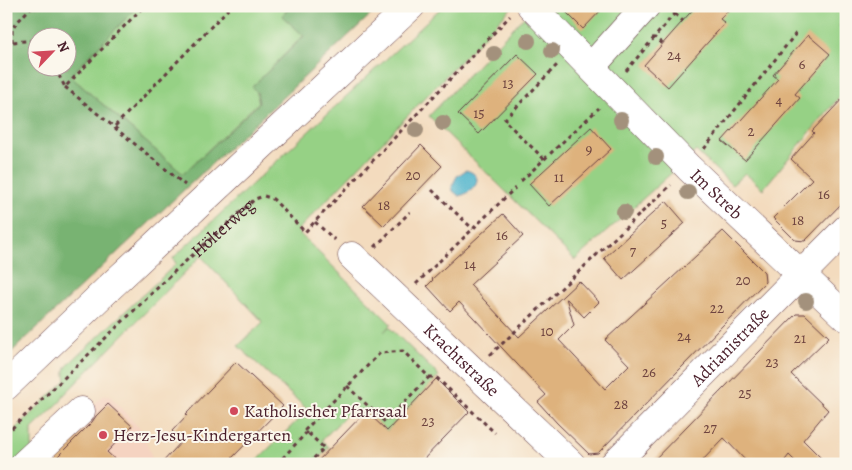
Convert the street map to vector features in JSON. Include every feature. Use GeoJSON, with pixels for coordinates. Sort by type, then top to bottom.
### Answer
{"type":"FeatureCollection","features":[{"type":"Feature","properties":{"kind":"street","name":"Hölterweg"},"geometry":{"type":"LineString","coordinates":[[6,386],[411,6]]}},
{"type":"Feature","properties":{"kind":"street"},"geometry":{"type":"LineString","coordinates":[[582,58],[646,6]]}},
{"type":"Feature","properties":{"kind":"street","name":"Im Streb"},"geometry":{"type":"LineString","coordinates":[[522,10],[582,58],[689,168],[846,317]]}},
{"type":"Feature","properties":{"kind":"street","name":"Adrianistraße"},"geometry":{"type":"LineString","coordinates":[[614,464],[846,230]]}},
{"type":"Feature","properties":{"kind":"street","name":"Krachtstraße"},"geometry":{"type":"LineString","coordinates":[[362,253],[399,300],[571,464]]}},
{"type":"Feature","properties":{"kind":"street"},"geometry":{"type":"LineString","coordinates":[[24,464],[81,411]]}},
{"type":"Feature","properties":{"kind":"path"},"geometry":{"type":"LineString","coordinates":[[12,42],[12,28],[32,6]]}},
{"type":"Feature","properties":{"kind":"path"},"geometry":{"type":"LineString","coordinates":[[65,87],[144,6]]}},
{"type":"Feature","properties":{"kind":"path"},"geometry":{"type":"LineString","coordinates":[[115,126],[231,6]]}},
{"type":"Feature","properties":{"kind":"path"},"geometry":{"type":"LineString","coordinates":[[521,181],[613,91],[681,6]]}},
{"type":"Feature","properties":{"kind":"path","name":"Hölterweg"},"geometry":{"type":"LineString","coordinates":[[6,434],[176,270],[256,199],[264,196],[273,199],[305,232],[522,10]]}},
{"type":"Feature","properties":{"kind":"path"},"geometry":{"type":"LineString","coordinates":[[674,14],[683,21]]}},
{"type":"Feature","properties":{"kind":"path"},"geometry":{"type":"LineString","coordinates":[[473,371],[689,168],[797,32]]}},
{"type":"Feature","properties":{"kind":"path"},"geometry":{"type":"LineString","coordinates":[[6,45],[12,42],[28,41]]}},
{"type":"Feature","properties":{"kind":"path"},"geometry":{"type":"LineString","coordinates":[[544,159],[504,120],[582,58]]}},
{"type":"Feature","properties":{"kind":"path"},"geometry":{"type":"LineString","coordinates":[[60,78],[65,87],[115,126],[203,200]]}},
{"type":"Feature","properties":{"kind":"path"},"geometry":{"type":"LineString","coordinates":[[399,300],[515,188]]}},
{"type":"Feature","properties":{"kind":"path"},"geometry":{"type":"LineString","coordinates":[[432,190],[473,229]]}},
{"type":"Feature","properties":{"kind":"path"},"geometry":{"type":"LineString","coordinates":[[362,253],[410,212]]}},
{"type":"Feature","properties":{"kind":"path"},"geometry":{"type":"LineString","coordinates":[[277,464],[307,432],[305,430],[380,353],[403,351],[429,377],[436,377],[495,433]]}},
{"type":"Feature","properties":{"kind":"path"},"geometry":{"type":"LineString","coordinates":[[347,386],[385,422],[429,377]]}},
{"type":"Feature","properties":{"kind":"path"},"geometry":{"type":"LineString","coordinates":[[307,432],[324,448],[308,464]]}},
{"type":"Feature","properties":{"kind":"shaded area","name":"Herz-Jesu-Kindergarten"},"geometry":{"type":"Polygon","coordinates":[[[104,395],[109,395],[140,429],[154,464],[39,464],[43,453],[104,395]]]}},
{"type":"Feature","properties":{"kind":"green space"},"geometry":{"type":"Polygon","coordinates":[[[6,6],[138,6],[78,68],[78,28],[28,28],[28,78],[72,78],[183,174],[259,103],[257,92],[252,87],[304,36],[282,16],[291,6],[380,6],[6,357],[6,6]]]}},
{"type":"Feature","properties":{"kind":"green space"},"geometry":{"type":"Polygon","coordinates":[[[138,6],[291,6],[282,16],[304,35],[252,87],[257,92],[259,102],[183,174],[72,78],[78,78],[78,68],[138,6]]]}},
{"type":"Feature","properties":{"kind":"green space"},"geometry":{"type":"Polygon","coordinates":[[[443,6],[513,6],[297,231],[391,324],[384,332],[389,327],[439,376],[387,431],[366,411],[360,415],[353,408],[322,440],[329,447],[314,464],[253,464],[308,410],[238,346],[263,322],[201,256],[32,429],[32,450],[18,464],[6,464],[6,438],[66,380],[66,368],[176,264],[173,258],[443,6]]]}},
{"type":"Feature","properties":{"kind":"green space"},"geometry":{"type":"Polygon","coordinates":[[[534,6],[846,6],[846,19],[839,26],[846,32],[846,89],[763,189],[745,173],[732,185],[696,151],[575,260],[429,116],[534,6]]]}},
{"type":"Feature","properties":{"kind":"water"},"geometry":{"type":"Polygon","coordinates":[[[466,170],[476,176],[476,184],[469,192],[459,196],[453,191],[452,186],[457,176],[466,170]]]}},
{"type":"Feature","properties":{"kind":"building"},"geometry":{"type":"Polygon","coordinates":[[[560,6],[605,6],[583,29],[560,6]]]}},
{"type":"Feature","properties":{"kind":"building"},"geometry":{"type":"Polygon","coordinates":[[[696,6],[732,6],[720,19],[725,23],[668,87],[644,65],[696,6]]]}},
{"type":"Feature","properties":{"kind":"building"},"geometry":{"type":"Polygon","coordinates":[[[808,35],[830,54],[795,94],[800,98],[745,160],[722,141],[778,79],[773,75],[808,35]]]}},
{"type":"Feature","properties":{"kind":"building"},"geometry":{"type":"Polygon","coordinates":[[[517,54],[538,74],[479,134],[458,114],[517,54]]]}},
{"type":"Feature","properties":{"kind":"building"},"geometry":{"type":"Polygon","coordinates":[[[846,95],[846,199],[805,241],[795,240],[773,218],[812,179],[791,159],[814,133],[812,131],[846,95]]]}},
{"type":"Feature","properties":{"kind":"building"},"geometry":{"type":"Polygon","coordinates":[[[591,127],[611,149],[549,206],[529,184],[591,127]]]}},
{"type":"Feature","properties":{"kind":"building"},"geometry":{"type":"Polygon","coordinates":[[[421,145],[442,166],[384,226],[363,206],[421,145]]]}},
{"type":"Feature","properties":{"kind":"building"},"geometry":{"type":"Polygon","coordinates":[[[666,201],[685,223],[623,280],[604,258],[666,201]]]}},
{"type":"Feature","properties":{"kind":"building"},"geometry":{"type":"Polygon","coordinates":[[[503,214],[523,236],[470,285],[519,337],[579,281],[599,302],[584,317],[566,298],[574,325],[559,340],[605,389],[629,365],[605,340],[723,231],[764,272],[765,282],[598,453],[589,454],[538,402],[546,395],[459,302],[450,311],[427,286],[432,279],[503,214]]]}},
{"type":"Feature","properties":{"kind":"building"},"geometry":{"type":"Polygon","coordinates":[[[796,314],[805,314],[829,337],[791,374],[828,410],[803,440],[827,464],[798,464],[789,455],[782,464],[749,464],[724,438],[699,464],[650,464],[796,314]]]}},
{"type":"Feature","properties":{"kind":"building","name":"Katholischer Pfarrsaal"},"geometry":{"type":"Polygon","coordinates":[[[236,362],[283,406],[226,464],[161,464],[182,441],[172,431],[236,362]]]}},
{"type":"Feature","properties":{"kind":"building"},"geometry":{"type":"Polygon","coordinates":[[[436,379],[469,412],[419,464],[315,464],[366,411],[387,431],[436,379]]]}},
{"type":"Feature","properties":{"kind":"building"},"geometry":{"type":"Polygon","coordinates":[[[108,404],[132,426],[107,452],[120,464],[50,464],[92,422],[108,404]]]}},
{"type":"Feature","properties":{"kind":"place","name":"Katholischer Pfarrsaal"},"geometry":{"type":"Point","coordinates":[234,411]}},
{"type":"Feature","properties":{"kind":"place","name":"Herz-Jesu-Kindergarten"},"geometry":{"type":"Point","coordinates":[103,435]}}]}
